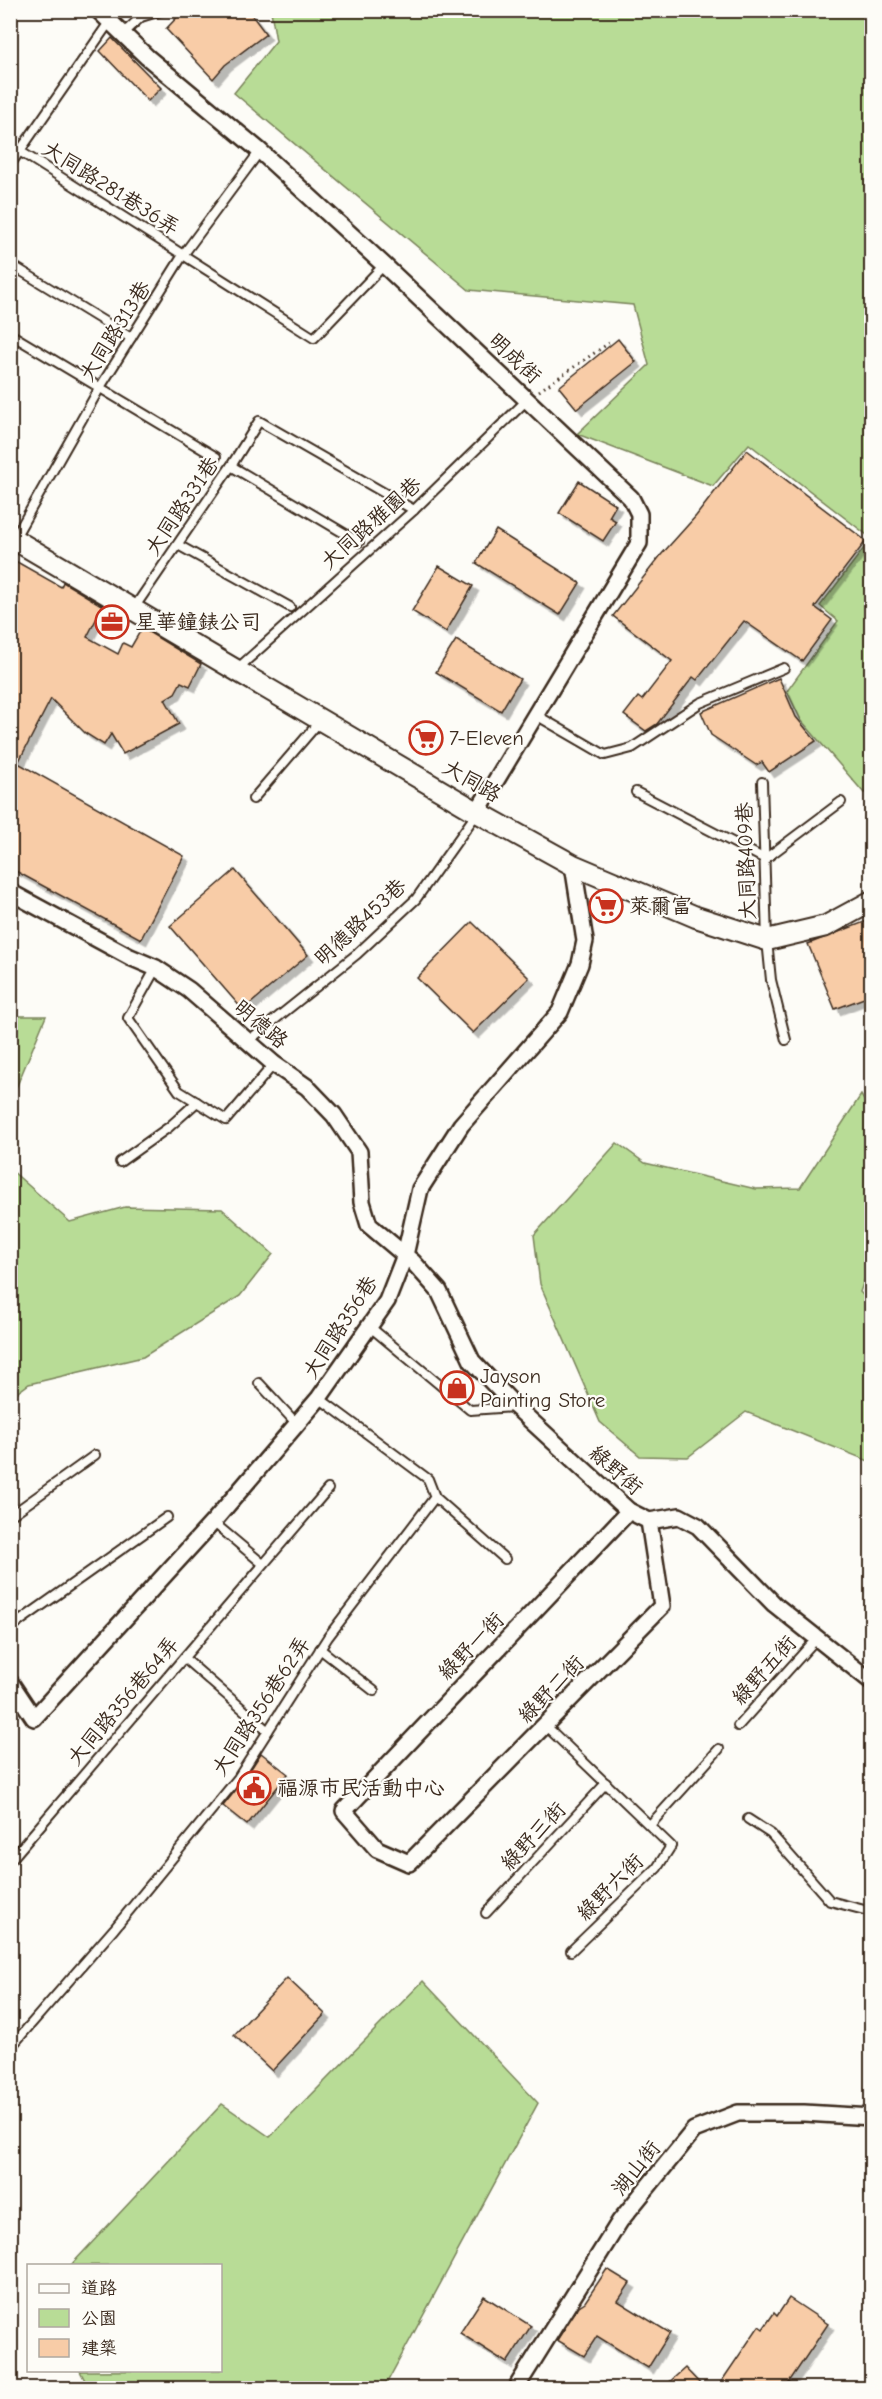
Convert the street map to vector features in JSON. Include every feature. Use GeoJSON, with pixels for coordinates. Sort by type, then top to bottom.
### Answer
{"type":"FeatureCollection","features":[{"type":"Feature","properties":{"kind":"street","name":"明成街"},"geometry":{"type":"LineString","coordinates":[[104,16],[147,57],[260,151],[528,399],[631,498],[639,514],[639,543],[477,812]]}},
{"type":"Feature","properties":{"kind":"street","name":"大同路"},"geometry":{"type":"LineString","coordinates":[[12,538],[320,721],[573,865],[696,917],[767,940]]}},
{"type":"Feature","properties":{"kind":"street","name":"大同路356巷"},"geometry":{"type":"LineString","coordinates":[[10,1682],[34,1718],[213,1522],[297,1424],[319,1398],[387,1301],[405,1255],[420,1189],[461,1125],[560,1011],[580,964],[585,941],[573,865]]}},
{"type":"Feature","properties":{"kind":"street","name":"明德路"},"geometry":{"type":"LineString","coordinates":[[10,892],[130,957],[156,968],[189,990],[274,1064],[307,1087],[334,1115],[359,1152],[362,1203],[369,1225],[405,1255]]}},
{"type":"Feature","properties":{"kind":"street"},"geometry":{"type":"LineString","coordinates":[[767,940],[826,926],[872,901]]}},
{"type":"Feature","properties":{"kind":"street","name":"綠野街"},"geometry":{"type":"LineString","coordinates":[[405,1255],[439,1291],[472,1361],[516,1407],[628,1511],[649,1521],[679,1516],[698,1526],[774,1604],[872,1682]]}},
{"type":"Feature","properties":{"kind":"street","name":"綠野一街"},"geometry":{"type":"LineString","coordinates":[[410,1863],[377,1849],[344,1811],[628,1511]]}},
{"type":"Feature","properties":{"kind":"street","name":"綠野二街"},"geometry":{"type":"LineString","coordinates":[[410,1863],[662,1605],[649,1521]]}},
{"type":"Feature","properties":{"kind":"street","name":"湖山街"},"geometry":{"type":"LineString","coordinates":[[516,2388],[620,2221],[694,2130],[738,2113],[804,2113],[872,2117]]}},
{"type":"Feature","properties":{"kind":"lane"},"geometry":{"type":"LineString","coordinates":[[123,34],[141,17],[164,10]]}},
{"type":"Feature","properties":{"kind":"lane"},"geometry":{"type":"LineString","coordinates":[[10,165],[104,16]]}},
{"type":"Feature","properties":{"kind":"lane","name":"大同路281巷36弄"},"geometry":{"type":"LineString","coordinates":[[10,145],[314,338],[384,265]]}},
{"type":"Feature","properties":{"kind":"lane","name":"大同路313巷"},"geometry":{"type":"LineString","coordinates":[[12,538],[99,389],[183,255],[260,151]]}},
{"type":"Feature","properties":{"kind":"lane"},"geometry":{"type":"LineString","coordinates":[[10,264],[131,338]]}},
{"type":"Feature","properties":{"kind":"lane"},"geometry":{"type":"LineString","coordinates":[[10,334],[99,389],[216,456]]}},
{"type":"Feature","properties":{"kind":"lane","name":"大同路雅園巷"},"geometry":{"type":"LineString","coordinates":[[235,671],[414,510],[528,399]]}},
{"type":"Feature","properties":{"kind":"lane","name":"大同路331巷"},"geometry":{"type":"LineString","coordinates":[[133,609],[259,421],[414,510]]}},
{"type":"Feature","properties":{"kind":"lane"},"geometry":{"type":"LineString","coordinates":[[231,466],[359,542]]}},
{"type":"Feature","properties":{"kind":"lane"},"geometry":{"type":"LineString","coordinates":[[178,545],[290,607]]}},
{"type":"Feature","properties":{"kind":"lane"},"geometry":{"type":"LineString","coordinates":[[536,714],[605,755],[632,748],[700,703],[784,668]]}},
{"type":"Feature","properties":{"kind":"lane"},"geometry":{"type":"LineString","coordinates":[[253,799],[320,721]]}},
{"type":"Feature","properties":{"kind":"lane","name":"大同路409巷"},"geometry":{"type":"LineString","coordinates":[[762,782],[767,940],[771,980],[786,1040]]}},
{"type":"Feature","properties":{"kind":"lane"},"geometry":{"type":"LineString","coordinates":[[636,792],[765,859],[840,802]]}},
{"type":"Feature","properties":{"kind":"lane","name":"明德路453巷"},"geometry":{"type":"LineString","coordinates":[[248,1041],[357,954],[416,899],[477,812]]}},
{"type":"Feature","properties":{"kind":"lane"},"geometry":{"type":"LineString","coordinates":[[156,968],[129,1018],[178,1091],[226,1120],[274,1064]]}},
{"type":"Feature","properties":{"kind":"lane"},"geometry":{"type":"LineString","coordinates":[[120,1162],[197,1102]]}},
{"type":"Feature","properties":{"kind":"lane"},"geometry":{"type":"LineString","coordinates":[[369,1326],[470,1410],[516,1407]]}},
{"type":"Feature","properties":{"kind":"lane"},"geometry":{"type":"LineString","coordinates":[[259,1383],[297,1424]]}},
{"type":"Feature","properties":{"kind":"lane"},"geometry":{"type":"LineString","coordinates":[[319,1398],[428,1479],[435,1497],[504,1559]]}},
{"type":"Feature","properties":{"kind":"lane"},"geometry":{"type":"LineString","coordinates":[[10,1516],[95,1455]]}},
{"type":"Feature","properties":{"kind":"lane","name":"大同路356巷64弄"},"geometry":{"type":"LineString","coordinates":[[10,1861],[328,1489]]}},
{"type":"Feature","properties":{"kind":"lane","name":"大同路356巷62弄"},"geometry":{"type":"LineString","coordinates":[[10,2048],[114,1929],[230,1787],[320,1649],[435,1497]]}},
{"type":"Feature","properties":{"kind":"lane"},"geometry":{"type":"LineString","coordinates":[[10,1629],[167,1517]]}},
{"type":"Feature","properties":{"kind":"lane"},"geometry":{"type":"LineString","coordinates":[[213,1522],[263,1564]]}},
{"type":"Feature","properties":{"kind":"lane","name":"綠野五街"},"geometry":{"type":"LineString","coordinates":[[738,1726],[817,1638]]}},
{"type":"Feature","properties":{"kind":"lane"},"geometry":{"type":"LineString","coordinates":[[320,1649],[374,1691]]}},
{"type":"Feature","properties":{"kind":"lane"},"geometry":{"type":"LineString","coordinates":[[184,1658],[267,1731]]}},
{"type":"Feature","properties":{"kind":"lane"},"geometry":{"type":"LineString","coordinates":[[545,1725],[650,1825],[719,1749]]}},
{"type":"Feature","properties":{"kind":"lane","name":"綠野三街"},"geometry":{"type":"LineString","coordinates":[[486,1913],[606,1783]]}},
{"type":"Feature","properties":{"kind":"lane"},"geometry":{"type":"LineString","coordinates":[[748,1819],[771,1834],[830,1901],[872,1912]]}},
{"type":"Feature","properties":{"kind":"lane","name":"綠野六街"},"geometry":{"type":"LineString","coordinates":[[571,1951],[657,1868],[671,1846],[650,1825]]}},
{"type":"Feature","properties":{"kind":"path"},"geometry":{"type":"LineString","coordinates":[[528,399],[609,343]]}},
{"type":"Feature","properties":{"kind":"green space"},"geometry":{"type":"Polygon","coordinates":[[[271,11],[871,11],[871,538],[749,444],[713,486],[577,434],[649,365],[633,305],[469,290],[234,93],[276,41],[271,11]]]}},
{"type":"Feature","properties":{"kind":"green space"},"geometry":{"type":"Polygon","coordinates":[[[871,539],[872,789],[864,793],[801,720],[787,691],[838,621],[820,606],[871,539]]]}},
{"type":"Feature","properties":{"kind":"green space"},"geometry":{"type":"Polygon","coordinates":[[[10,1016],[46,1016],[11,1100],[10,1016]]]}},
{"type":"Feature","properties":{"kind":"green space"},"geometry":{"type":"Polygon","coordinates":[[[861,1095],[872,1114],[871,1261],[860,1292],[871,1303],[871,1462],[746,1412],[688,1457],[640,1456],[600,1422],[540,1284],[534,1235],[617,1143],[645,1163],[756,1189],[800,1188],[861,1095]]]}},
{"type":"Feature","properties":{"kind":"green space"},"geometry":{"type":"Polygon","coordinates":[[[11,1170],[70,1222],[125,1207],[222,1209],[273,1254],[240,1296],[143,1357],[29,1384],[11,1397],[11,1170]]]}},
{"type":"Feature","properties":{"kind":"green space"},"geometry":{"type":"Polygon","coordinates":[[[423,1981],[538,2103],[384,2388],[89,2388],[81,2372],[222,2372],[222,2264],[72,2264],[222,2104],[270,2137],[423,1981]]]}},
{"type":"Feature","properties":{"kind":"building"},"geometry":{"type":"Polygon","coordinates":[[[184,10],[248,10],[266,34],[225,65],[213,79],[166,29],[184,10]]]}},
{"type":"Feature","properties":{"kind":"building"},"geometry":{"type":"Polygon","coordinates":[[[112,38],[161,88],[148,101],[100,51],[112,38]]]}},
{"type":"Feature","properties":{"kind":"building"},"geometry":{"type":"Polygon","coordinates":[[[618,339],[636,362],[577,409],[559,387],[618,339]]]}},
{"type":"Feature","properties":{"kind":"building"},"geometry":{"type":"Polygon","coordinates":[[[747,450],[866,541],[815,607],[832,620],[802,661],[744,621],[697,680],[693,677],[657,724],[646,731],[624,715],[638,697],[642,700],[672,661],[613,616],[747,450]]]}},
{"type":"Feature","properties":{"kind":"building"},"geometry":{"type":"Polygon","coordinates":[[[579,481],[616,505],[609,517],[616,521],[603,541],[559,513],[579,481]]]}},
{"type":"Feature","properties":{"kind":"building"},"geometry":{"type":"Polygon","coordinates":[[[496,530],[580,583],[560,615],[476,563],[496,530]]]}},
{"type":"Feature","properties":{"kind":"building"},"geometry":{"type":"Polygon","coordinates":[[[10,558],[61,587],[63,582],[103,606],[87,637],[118,654],[123,643],[131,647],[142,628],[201,664],[190,686],[181,682],[175,693],[165,699],[179,724],[123,754],[111,734],[104,745],[85,733],[51,699],[18,763],[184,856],[141,939],[10,868],[10,558]]]}},
{"type":"Feature","properties":{"kind":"building"},"geometry":{"type":"Polygon","coordinates":[[[439,566],[473,586],[446,632],[412,611],[439,566]]]}},
{"type":"Feature","properties":{"kind":"building"},"geometry":{"type":"Polygon","coordinates":[[[456,640],[520,679],[501,711],[436,672],[456,640]]]}},
{"type":"Feature","properties":{"kind":"building"},"geometry":{"type":"Polygon","coordinates":[[[779,678],[796,717],[816,741],[769,772],[762,762],[756,765],[711,735],[701,712],[779,678]]]}},
{"type":"Feature","properties":{"kind":"building"},"geometry":{"type":"Polygon","coordinates":[[[235,870],[308,955],[243,1010],[170,926],[235,870]]]}},
{"type":"Feature","properties":{"kind":"building"},"geometry":{"type":"Polygon","coordinates":[[[872,919],[872,995],[835,1009],[808,944],[872,919]]]}},
{"type":"Feature","properties":{"kind":"building"},"geometry":{"type":"Polygon","coordinates":[[[472,922],[529,978],[473,1033],[417,978],[472,922]]]}},
{"type":"Feature","properties":{"kind":"building","name":"福源市民活動中心"},"geometry":{"type":"Polygon","coordinates":[[[261,1753],[288,1774],[247,1825],[223,1806],[261,1753]]]}},
{"type":"Feature","properties":{"kind":"building"},"geometry":{"type":"Polygon","coordinates":[[[287,1978],[325,2014],[272,2071],[234,2035],[287,1978]]]}},
{"type":"Feature","properties":{"kind":"building"},"geometry":{"type":"Polygon","coordinates":[[[607,2269],[630,2283],[618,2301],[670,2333],[648,2368],[597,2336],[584,2356],[557,2340],[607,2269]]]}},
{"type":"Feature","properties":{"kind":"building"},"geometry":{"type":"Polygon","coordinates":[[[484,2296],[531,2326],[507,2363],[460,2333],[484,2296]]]}},
{"type":"Feature","properties":{"kind":"building"},"geometry":{"type":"Polygon","coordinates":[[[789,2298],[828,2324],[785,2388],[717,2388],[759,2326],[763,2329],[774,2313],[777,2316],[789,2298]]]}},
{"type":"Feature","properties":{"kind":"building"},"geometry":{"type":"Polygon","coordinates":[[[685,2368],[704,2388],[663,2388],[676,2376],[685,2368]]]}},
{"type":"Feature","properties":{"kind":"place","name":"星華鐘錶公司"},"geometry":{"type":"Point","coordinates":[112,622]}},
{"type":"Feature","properties":{"kind":"place","name":"7-Eleven"},"geometry":{"type":"Point","coordinates":[426,738]}},
{"type":"Feature","properties":{"kind":"place","name":"萊爾富"},"geometry":{"type":"Point","coordinates":[606,906]}},
{"type":"Feature","properties":{"kind":"place","name":"Jayson Painting Store"},"geometry":{"type":"Point","coordinates":[457,1388]}},
{"type":"Feature","properties":{"kind":"place","name":"福源市民活動中心"},"geometry":{"type":"Point","coordinates":[254,1788]}}]}
